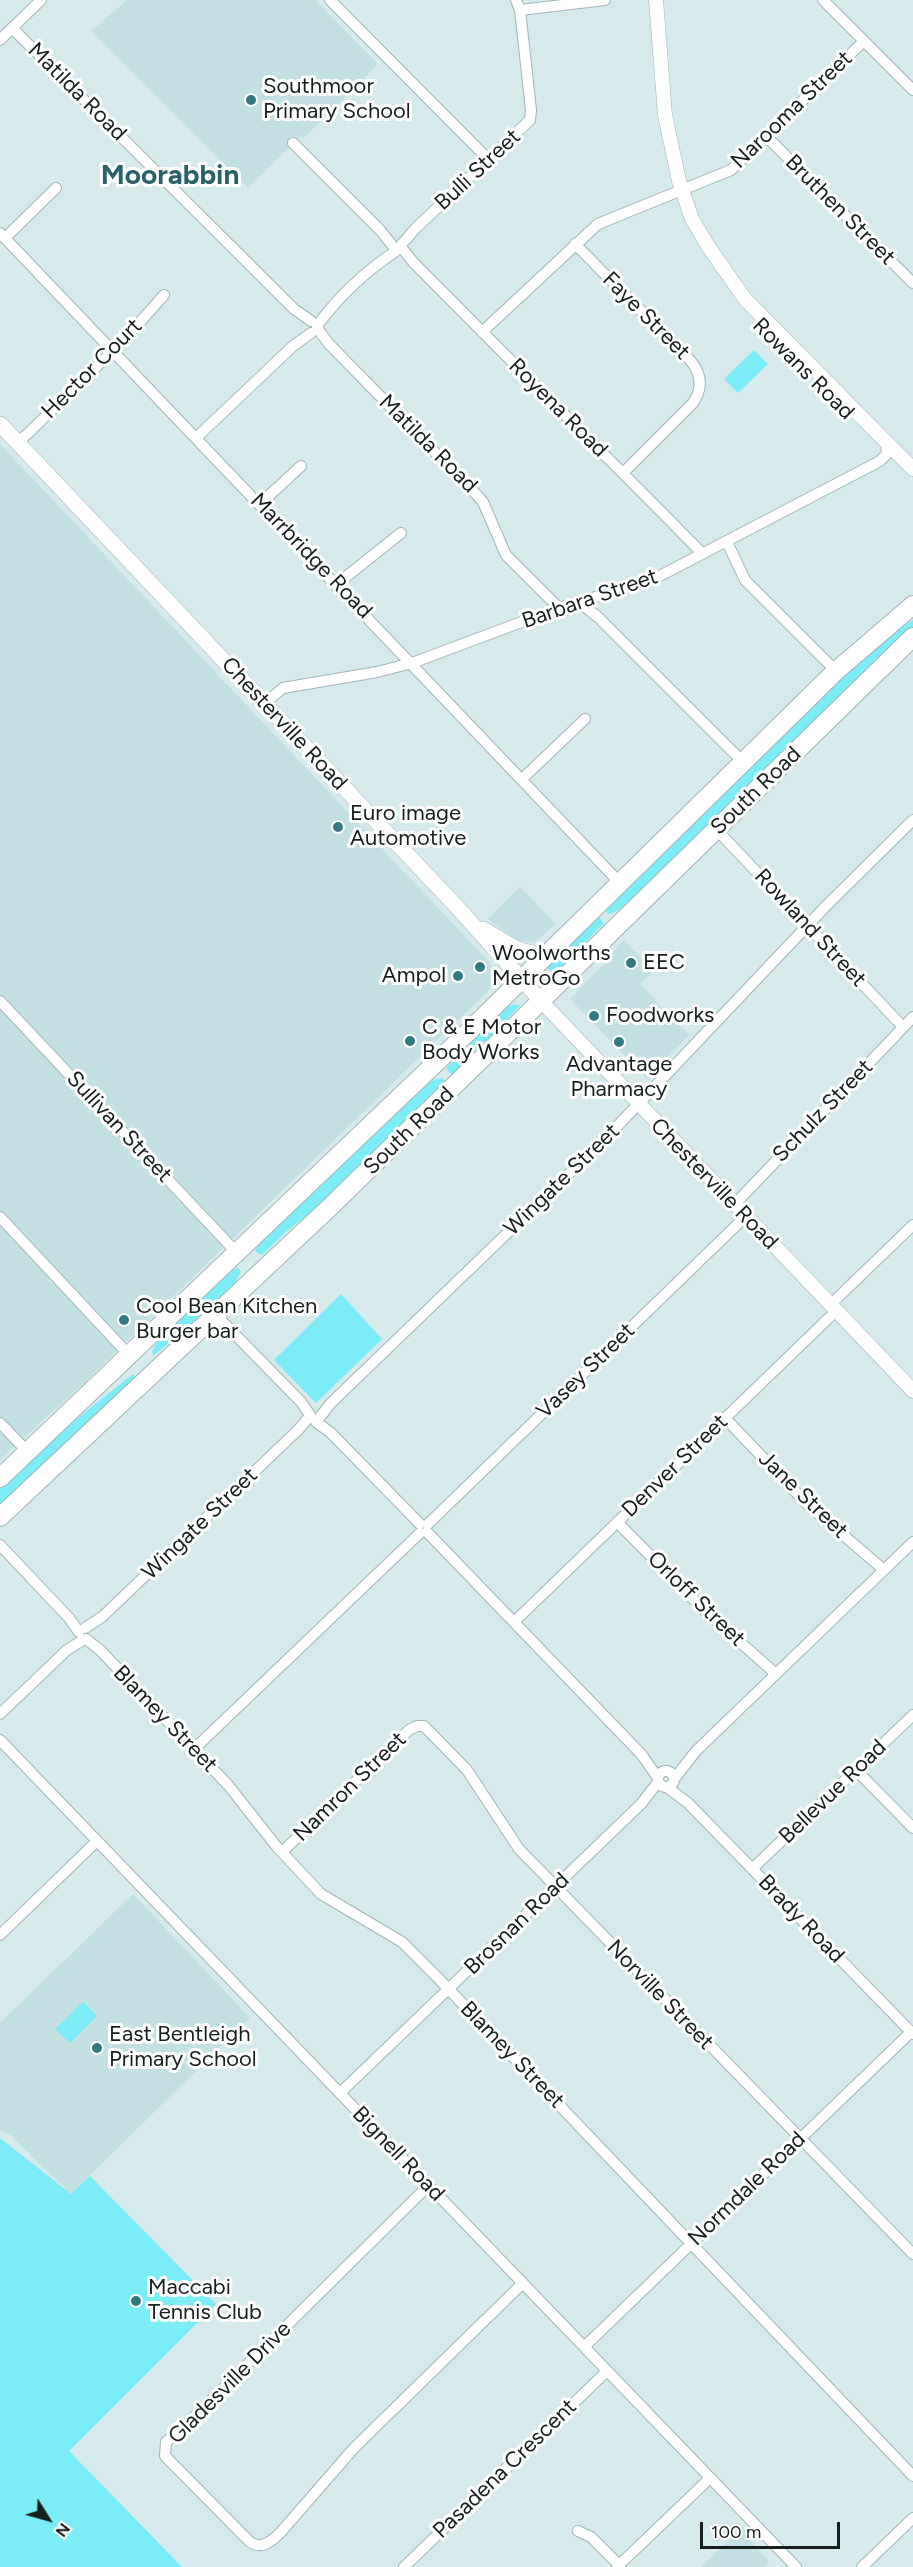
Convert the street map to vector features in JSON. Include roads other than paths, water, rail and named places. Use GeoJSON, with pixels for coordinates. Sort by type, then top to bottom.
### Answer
{"type":"FeatureCollection","features":[{"type":"Feature","properties":{"kind":"highway","name":"South Road"},"geometry":{"type":"LineString","coordinates":[[0,1478],[434,1064],[836,671],[913,604]]}},
{"type":"Feature","properties":{"kind":"highway","name":"South Road"},"geometry":{"type":"LineString","coordinates":[[0,1517],[259,1275],[456,1086],[913,637]]}},
{"type":"Feature","properties":{"kind":"highway"},"geometry":{"type":"LineString","coordinates":[[593,907],[615,929]]}},
{"type":"Feature","properties":{"kind":"highway"},"geometry":{"type":"LineString","coordinates":[[434,1064],[456,1086]]}},
{"type":"Feature","properties":{"kind":"highway"},"geometry":{"type":"LineString","coordinates":[[237,1253],[259,1275]]}},
{"type":"Feature","properties":{"kind":"highway"},"geometry":{"type":"LineString","coordinates":[[130,1356],[150,1378]]}},
{"type":"Feature","properties":{"kind":"main road","name":"Chesterville Road"},"geometry":{"type":"LineString","coordinates":[[0,424],[265,703],[542,1002]]}},
{"type":"Feature","properties":{"kind":"main road"},"geometry":{"type":"LineString","coordinates":[[470,922],[517,949],[543,956]]}},
{"type":"Feature","properties":{"kind":"street"},"geometry":{"type":"LineString","coordinates":[[0,40],[41,0]]}},
{"type":"Feature","properties":{"kind":"street"},"geometry":{"type":"LineString","coordinates":[[330,0],[489,160]]}},
{"type":"Feature","properties":{"kind":"street"},"geometry":{"type":"LineString","coordinates":[[518,5],[605,0]]}},
{"type":"Feature","properties":{"kind":"street","name":"Rowans Road"},"geometry":{"type":"LineString","coordinates":[[656,0],[663,103],[681,191],[689,212],[708,246],[745,299],[812,372],[886,447],[913,481]]}},
{"type":"Feature","properties":{"kind":"street"},"geometry":{"type":"LineString","coordinates":[[823,0],[913,90]]}},
{"type":"Feature","properties":{"kind":"street","name":"Bulli Street"},"geometry":{"type":"LineString","coordinates":[[196,438],[328,310],[526,126],[530,116],[518,5]]}},
{"type":"Feature","properties":{"kind":"street","name":"Matilda Road"},"geometry":{"type":"LineString","coordinates":[[12,28],[476,494],[483,502],[504,551],[559,608]]}},
{"type":"Feature","properties":{"kind":"street","name":"Narooma Street"},"geometry":{"type":"LineString","coordinates":[[482,332],[598,224],[731,170],[864,41]]}},
{"type":"Feature","properties":{"kind":"street","name":"Bruthen Street"},"geometry":{"type":"LineString","coordinates":[[766,136],[913,283]]}},
{"type":"Feature","properties":{"kind":"street","name":"Royena Road"},"geometry":{"type":"LineString","coordinates":[[293,143],[703,554]]}},
{"type":"Feature","properties":{"kind":"street"},"geometry":{"type":"LineString","coordinates":[[3,235],[56,188]]}},
{"type":"Feature","properties":{"kind":"street","name":"Marrbridge Road"},"geometry":{"type":"LineString","coordinates":[[3,235],[261,503],[619,882]]}},
{"type":"Feature","properties":{"kind":"street","name":"Faye Street"},"geometry":{"type":"LineString","coordinates":[[575,244],[690,360],[699,375],[700,388],[693,403],[623,473]]}},
{"type":"Feature","properties":{"kind":"street","name":"Hector Court"},"geometry":{"type":"LineString","coordinates":[[18,443],[113,351],[164,295]]}},
{"type":"Feature","properties":{"kind":"street","name":"Rowans Road"},"geometry":{"type":"LineString","coordinates":[[886,447],[913,469]]}},
{"type":"Feature","properties":{"kind":"street","name":"Barbara Street"},"geometry":{"type":"LineString","coordinates":[[265,703],[283,688],[412,663],[559,608],[652,580],[873,465],[886,447]]}},
{"type":"Feature","properties":{"kind":"street"},"geometry":{"type":"LineString","coordinates":[[261,503],[301,466]]}},
{"type":"Feature","properties":{"kind":"street"},"geometry":{"type":"LineString","coordinates":[[337,584],[401,533]]}},
{"type":"Feature","properties":{"kind":"street"},"geometry":{"type":"LineString","coordinates":[[727,542],[745,580],[836,671]]}},
{"type":"Feature","properties":{"kind":"street"},"geometry":{"type":"LineString","coordinates":[[599,618],[595,608],[612,592]]}},
{"type":"Feature","properties":{"kind":"street"},"geometry":{"type":"LineString","coordinates":[[578,602],[599,618],[742,762]]}},
{"type":"Feature","properties":{"kind":"street"},"geometry":{"type":"LineString","coordinates":[[522,779],[585,718]]}},
{"type":"Feature","properties":{"kind":"street","name":"Wingate Street"},"geometry":{"type":"LineString","coordinates":[[0,1714],[298,1430],[330,1404],[638,1105],[808,926],[913,820]]}},
{"type":"Feature","properties":{"kind":"street","name":"Rowland Street"},"geometry":{"type":"LineString","coordinates":[[717,830],[903,1027]]}},
{"type":"Feature","properties":{"kind":"street","name":"Sullivan Street"},"geometry":{"type":"LineString","coordinates":[[0,1001],[237,1253]]}},
{"type":"Feature","properties":{"kind":"street","name":"Chesterville Road"},"geometry":{"type":"LineString","coordinates":[[542,1002],[913,1391]]}},
{"type":"Feature","properties":{"kind":"street","name":"Schulz Street"},"geometry":{"type":"LineString","coordinates":[[734,1205],[913,1017]]}},
{"type":"Feature","properties":{"kind":"street"},"geometry":{"type":"LineString","coordinates":[[0,1217],[130,1356]]}},
{"type":"Feature","properties":{"kind":"street","name":"Vasey Street"},"geometry":{"type":"LineString","coordinates":[[193,1750],[745,1217]]}},
{"type":"Feature","properties":{"kind":"street","name":"Denver Street"},"geometry":{"type":"LineString","coordinates":[[514,1622],[725,1418],[913,1226]]}},
{"type":"Feature","properties":{"kind":"street","name":"Brady Road"},"geometry":{"type":"LineString","coordinates":[[216,1315],[912,2033]]}},
{"type":"Feature","properties":{"kind":"street","name":"Jane Street"},"geometry":{"type":"LineString","coordinates":[[725,1418],[807,1504],[884,1570]]}},
{"type":"Feature","properties":{"kind":"street"},"geometry":{"type":"LineString","coordinates":[[0,1422],[28,1452]]}},
{"type":"Feature","properties":{"kind":"street","name":"Orloff Street"},"geometry":{"type":"LineString","coordinates":[[617,1522],[706,1612],[776,1674]]}},
{"type":"Feature","properties":{"kind":"street","name":"Brosnan Road"},"geometry":{"type":"LineString","coordinates":[[340,2093],[913,1542]]}},
{"type":"Feature","properties":{"kind":"street","name":"Blamey Street"},"geometry":{"type":"LineString","coordinates":[[0,1545],[228,1785],[282,1852],[321,1894],[402,1942],[692,2242],[913,2476]]}},
{"type":"Feature","properties":{"kind":"street","name":"Bellevue Road"},"geometry":{"type":"LineString","coordinates":[[752,1869],[913,1715]]}},
{"type":"Feature","properties":{"kind":"street","name":"Namron Street"},"geometry":{"type":"LineString","coordinates":[[282,1852],[409,1730],[420,1725]]}},
{"type":"Feature","properties":{"kind":"street","name":"Norville Street"},"geometry":{"type":"LineString","coordinates":[[420,1725],[431,1732],[467,1770],[512,1840],[799,2139],[913,2254]]}},
{"type":"Feature","properties":{"kind":"street","name":"Bignell Road"},"geometry":{"type":"LineString","coordinates":[[0,1740],[795,2567]]}},
{"type":"Feature","properties":{"kind":"street"},"geometry":{"type":"LineString","coordinates":[[856,1770],[913,1828]]}},
{"type":"Feature","properties":{"kind":"street"},"geometry":{"type":"LineString","coordinates":[[0,1935],[97,1841]]}},
{"type":"Feature","properties":{"kind":"street","name":"Normdale Road"},"geometry":{"type":"LineString","coordinates":[[584,2347],[912,2033]]}},
{"type":"Feature","properties":{"kind":"street","name":"Gladesville Drive"},"geometry":{"type":"LineString","coordinates":[[429,2185],[182,2429],[166,2442],[165,2456],[250,2542],[255,2546],[267,2544],[281,2532],[354,2448],[523,2283]]}},
{"type":"Feature","properties":{"kind":"street","name":"Pasadena Crescent"},"geometry":{"type":"LineString","coordinates":[[404,2567],[607,2371]]}},
{"type":"Feature","properties":{"kind":"street"},"geometry":{"type":"LineString","coordinates":[[578,2531],[591,2537],[618,2566],[710,2478]]}},
{"type":"Feature","properties":{"kind":"street"},"geometry":{"type":"LineString","coordinates":[[862,2567],[913,2518]]}},
{"type":"Feature","properties":{"kind":"place","name":"Southmoor Primary School"},"geometry":{"type":"Point","coordinates":[251,100]}},
{"type":"Feature","properties":{"kind":"place","name":"Euro image Automotive"},"geometry":{"type":"Point","coordinates":[338,827]}},
{"type":"Feature","properties":{"kind":"place","name":"EEC"},"geometry":{"type":"Point","coordinates":[631,963]}},
{"type":"Feature","properties":{"kind":"place","name":"Woolworths MetroGo"},"geometry":{"type":"Point","coordinates":[480,967]}},
{"type":"Feature","properties":{"kind":"place","name":"Ampol"},"geometry":{"type":"Point","coordinates":[458,976]}},
{"type":"Feature","properties":{"kind":"place","name":"Foodworks"},"geometry":{"type":"Point","coordinates":[594,1016]}},
{"type":"Feature","properties":{"kind":"place","name":"C & E Motor Body Works"},"geometry":{"type":"Point","coordinates":[410,1041]}},
{"type":"Feature","properties":{"kind":"place","name":"Advantage Pharmacy"},"geometry":{"type":"Point","coordinates":[619,1042]}},
{"type":"Feature","properties":{"kind":"place","name":"Cool Bean Kitchen Burger bar"},"geometry":{"type":"Point","coordinates":[124,1320]}},
{"type":"Feature","properties":{"kind":"place","name":"East Bentleigh Primary School"},"geometry":{"type":"Point","coordinates":[97,2048]}},
{"type":"Feature","properties":{"kind":"place","name":"Maccabi Tennis Club"},"geometry":{"type":"Point","coordinates":[136,2301]}},
{"type":"Feature","properties":{"kind":"district","name":"Moorabbin"},"geometry":{"type":"Point","coordinates":[170,176]}}]}
